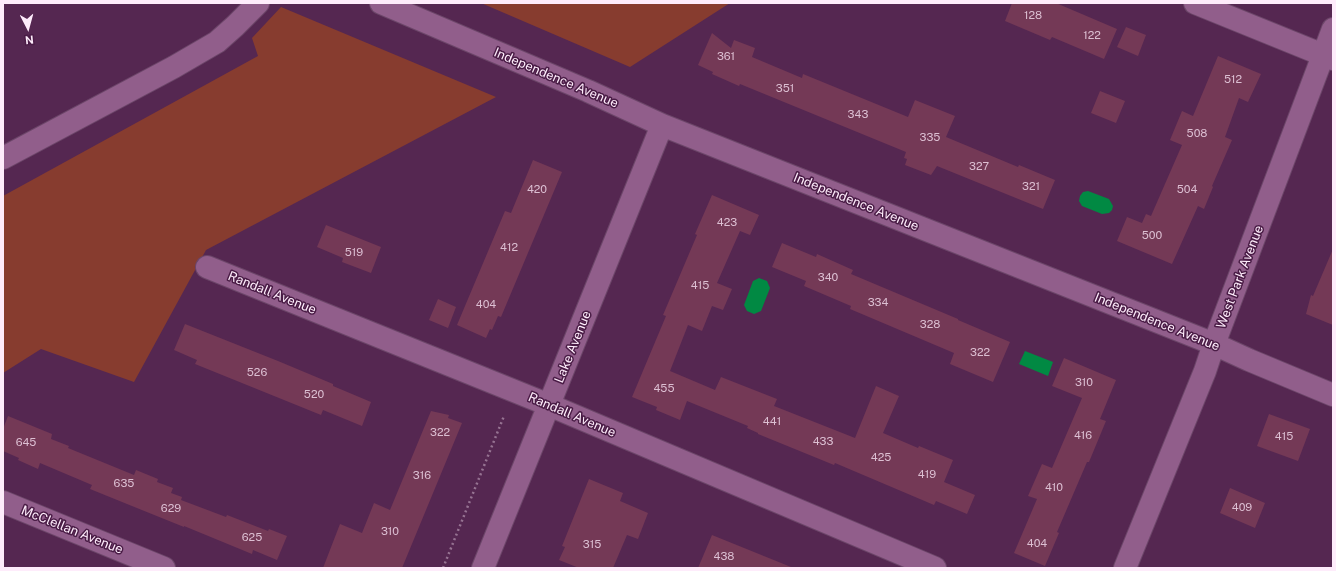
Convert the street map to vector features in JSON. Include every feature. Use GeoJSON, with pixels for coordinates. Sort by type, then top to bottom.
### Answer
{"type":"FeatureCollection","features":[{"type":"Feature","properties":{"kind":"street"},"geometry":{"type":"LineString","coordinates":[[3,158],[174,67],[217,42],[258,3]]}},
{"type":"Feature","properties":{"kind":"street","name":"Independence Avenue"},"geometry":{"type":"LineString","coordinates":[[381,3],[588,91],[662,125],[1214,344],[1333,395]]}},
{"type":"Feature","properties":{"kind":"street"},"geometry":{"type":"LineString","coordinates":[[1195,3],[1328,57]]}},
{"type":"Feature","properties":{"kind":"street","name":"West Park Avenue"},"geometry":{"type":"LineString","coordinates":[[1125,568],[1205,371],[1214,344],[1328,57],[1333,29]]}},
{"type":"Feature","properties":{"kind":"street","name":"Lake Avenue"},"geometry":{"type":"LineString","coordinates":[[483,568],[662,125]]}},
{"type":"Feature","properties":{"kind":"street","name":"Randall Avenue"},"geometry":{"type":"LineString","coordinates":[[207,267],[549,405],[935,568]]}},
{"type":"Feature","properties":{"kind":"street","name":"McClellan Avenue"},"geometry":{"type":"LineString","coordinates":[[3,502],[164,568]]}},
{"type":"Feature","properties":{"kind":"path"},"geometry":{"type":"LineString","coordinates":[[443,568],[504,416]]}},
{"type":"Feature","properties":{"kind":"shaded area"},"geometry":{"type":"Polygon","coordinates":[[[481,3],[730,3],[630,67],[481,3]]]}},
{"type":"Feature","properties":{"kind":"shaded area"},"geometry":{"type":"Polygon","coordinates":[[[281,7],[496,97],[206,250],[134,382],[41,349],[3,373],[3,196],[258,56],[252,38],[281,7]]]}},
{"type":"Feature","properties":{"kind":"shaded area"},"geometry":{"type":"Polygon","coordinates":[[[1088,191],[1109,199],[1113,206],[1112,210],[1109,213],[1102,214],[1082,206],[1079,201],[1080,196],[1083,192],[1088,191]]]}},
{"type":"Feature","properties":{"kind":"shaded area"},"geometry":{"type":"Polygon","coordinates":[[[759,278],[767,281],[770,288],[761,311],[754,314],[747,311],[744,305],[753,281],[759,278]]]}},
{"type":"Feature","properties":{"kind":"shaded area"},"geometry":{"type":"Polygon","coordinates":[[[1025,351],[1053,362],[1048,376],[1019,364],[1025,351]]]}},
{"type":"Feature","properties":{"kind":"building"},"geometry":{"type":"Polygon","coordinates":[[[1012,3],[1056,3],[1117,29],[1104,59],[1052,37],[1050,40],[1005,21],[1012,3]]]}},
{"type":"Feature","properties":{"kind":"building"},"geometry":{"type":"Polygon","coordinates":[[[1126,27],[1146,35],[1138,56],[1117,47],[1126,27]]]}},
{"type":"Feature","properties":{"kind":"building"},"geometry":{"type":"Polygon","coordinates":[[[712,33],[731,48],[734,40],[755,48],[752,57],[802,78],[803,74],[908,117],[915,100],[955,116],[946,137],[1018,167],[1019,165],[1055,180],[1043,209],[937,166],[931,175],[905,165],[907,159],[904,158],[906,152],[712,74],[713,72],[698,65],[712,33]]]}},
{"type":"Feature","properties":{"kind":"building"},"geometry":{"type":"Polygon","coordinates":[[[1218,56],[1261,74],[1248,102],[1239,98],[1225,137],[1232,140],[1212,186],[1213,187],[1204,209],[1198,206],[1172,264],[1117,241],[1127,217],[1142,223],[1146,214],[1151,216],[1182,145],[1170,140],[1182,111],[1193,116],[1218,56]]]}},
{"type":"Feature","properties":{"kind":"building"},"geometry":{"type":"Polygon","coordinates":[[[1100,91],[1125,101],[1116,123],[1091,113],[1100,91]]]}},
{"type":"Feature","properties":{"kind":"building"},"geometry":{"type":"Polygon","coordinates":[[[533,160],[562,172],[501,317],[498,316],[492,330],[490,329],[486,338],[457,325],[505,211],[511,213],[533,160]]]}},
{"type":"Feature","properties":{"kind":"building"},"geometry":{"type":"Polygon","coordinates":[[[712,195],[759,215],[750,235],[740,231],[717,283],[732,289],[723,310],[712,306],[702,331],[688,325],[670,371],[715,390],[721,377],[777,399],[774,406],[855,438],[876,386],[899,396],[883,433],[918,448],[919,446],[953,460],[944,482],[975,495],[967,514],[936,501],[934,505],[835,463],[834,465],[758,434],[747,428],[748,426],[687,401],[680,420],[656,410],[657,407],[632,397],[666,316],[663,315],[697,235],[695,234],[712,195]]]}},
{"type":"Feature","properties":{"kind":"building"},"geometry":{"type":"Polygon","coordinates":[[[326,225],[381,247],[371,273],[342,262],[343,258],[317,247],[326,225]]]}},
{"type":"Feature","properties":{"kind":"building"},"geometry":{"type":"Polygon","coordinates":[[[782,243],[816,257],[817,254],[853,270],[851,274],[1010,342],[993,382],[950,364],[954,353],[850,309],[851,306],[804,286],[806,281],[772,267],[782,243]]]}},
{"type":"Feature","properties":{"kind":"building"},"geometry":{"type":"Polygon","coordinates":[[[1333,249],[1333,325],[1306,314],[1311,295],[1313,296],[1333,249]]]}},
{"type":"Feature","properties":{"kind":"building"},"geometry":{"type":"Polygon","coordinates":[[[438,299],[456,307],[448,328],[429,320],[438,299]]]}},
{"type":"Feature","properties":{"kind":"building"},"geometry":{"type":"Polygon","coordinates":[[[185,324],[333,384],[333,386],[371,402],[362,426],[323,410],[321,415],[195,364],[197,360],[174,350],[185,324]]]}},
{"type":"Feature","properties":{"kind":"building"},"geometry":{"type":"Polygon","coordinates":[[[1064,358],[1116,380],[1100,419],[1106,421],[1057,532],[1059,533],[1045,566],[1014,553],[1037,499],[1028,496],[1042,464],[1052,468],[1082,398],[1052,386],[1064,358]]]}},
{"type":"Feature","properties":{"kind":"building"},"geometry":{"type":"Polygon","coordinates":[[[431,411],[449,415],[448,418],[462,423],[402,568],[323,568],[340,524],[362,533],[374,503],[390,510],[431,411]]]}},
{"type":"Feature","properties":{"kind":"building"},"geometry":{"type":"Polygon","coordinates":[[[1269,414],[1310,429],[1298,461],[1257,446],[1269,414]]]}},
{"type":"Feature","properties":{"kind":"building"},"geometry":{"type":"Polygon","coordinates":[[[8,416],[52,434],[51,439],[69,446],[68,448],[134,475],[136,470],[158,479],[157,482],[173,488],[171,493],[182,497],[181,500],[226,517],[227,515],[268,531],[269,529],[287,536],[277,560],[253,550],[252,554],[90,489],[92,485],[40,463],[38,469],[18,460],[19,458],[3,451],[3,429],[8,416]]]}},
{"type":"Feature","properties":{"kind":"building"},"geometry":{"type":"Polygon","coordinates":[[[589,479],[623,493],[620,501],[648,513],[638,539],[627,535],[613,568],[579,568],[559,560],[565,547],[562,546],[589,479]]]}},
{"type":"Feature","properties":{"kind":"building"},"geometry":{"type":"Polygon","coordinates":[[[1230,488],[1265,503],[1255,528],[1220,513],[1230,488]]]}},
{"type":"Feature","properties":{"kind":"building"},"geometry":{"type":"Polygon","coordinates":[[[712,535],[791,567],[791,568],[698,568],[712,535]]]}}]}
